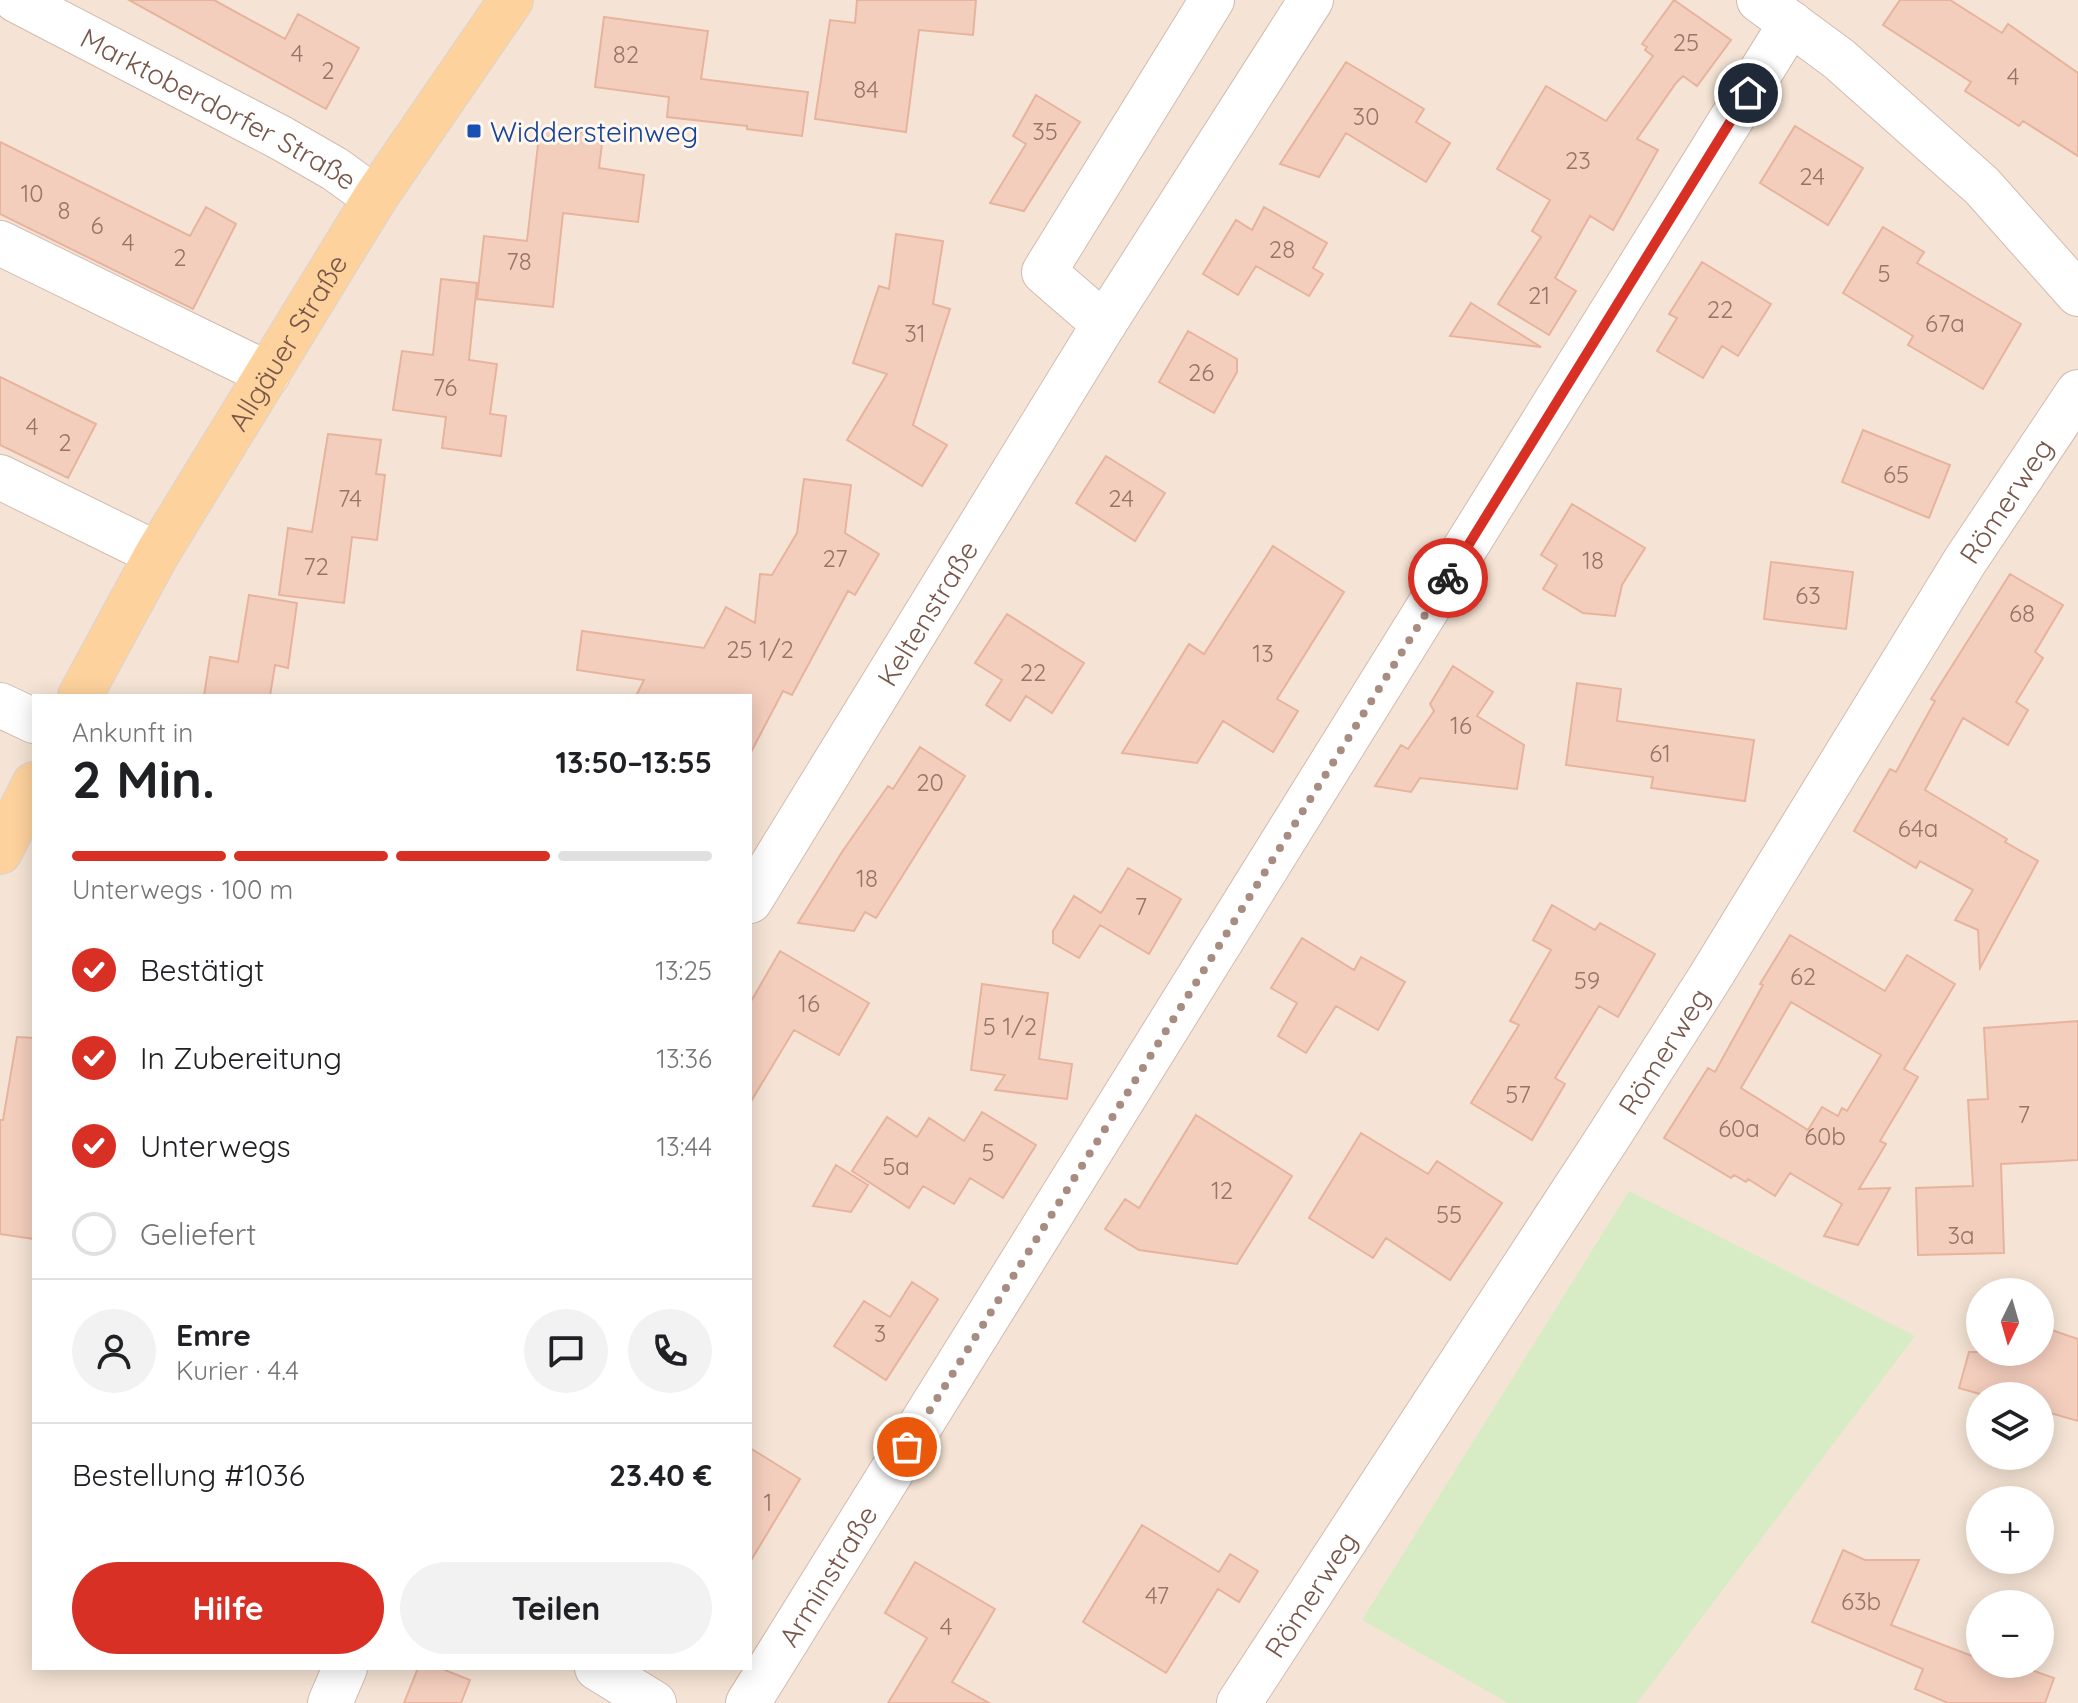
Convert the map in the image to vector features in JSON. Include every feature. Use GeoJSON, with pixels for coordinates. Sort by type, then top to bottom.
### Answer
{"type":"FeatureCollection","features":[{"type":"Feature","properties":{"kind":"main road","name":"Allgäuer Straße"},"geometry":{"type":"LineString","coordinates":[[81,694],[157,554],[375,198],[511,0]]}},
{"type":"Feature","properties":{"kind":"main road"},"geometry":{"type":"LineString","coordinates":[[0,852],[32,788]]}},
{"type":"Feature","properties":{"kind":"street","name":"Marktoberdorfer Straße"},"geometry":{"type":"LineString","coordinates":[[16,0],[81,16],[335,169],[375,198]]}},
{"type":"Feature","properties":{"kind":"street"},"geometry":{"type":"LineString","coordinates":[[1104,324],[1044,272],[1212,0]]}},
{"type":"Feature","properties":{"kind":"street","name":"Keltenstraße"},"geometry":{"type":"LineString","coordinates":[[752,898],[1104,324],[1311,0]]}},
{"type":"Feature","properties":{"kind":"street"},"geometry":{"type":"LineString","coordinates":[[1775,11],[1873,88],[1982,186],[2078,294]]}},
{"type":"Feature","properties":{"kind":"street","name":"Arminstraße"},"geometry":{"type":"LineString","coordinates":[[748,1703],[1775,11]]}},
{"type":"Feature","properties":{"kind":"street"},"geometry":{"type":"LineString","coordinates":[[0,243],[268,374]]}},
{"type":"Feature","properties":{"kind":"street","name":"Römerweg"},"geometry":{"type":"LineString","coordinates":[[1239,1703],[1650,1073],[1965,561],[2078,392]]}},
{"type":"Feature","properties":{"kind":"street"},"geometry":{"type":"LineString","coordinates":[[0,477],[157,554]]}},
{"type":"Feature","properties":{"kind":"street"},"geometry":{"type":"LineString","coordinates":[[0,705],[32,720]]}},
{"type":"Feature","properties":{"kind":"street"},"geometry":{"type":"LineString","coordinates":[[330,1703],[344,1670]]}},
{"type":"Feature","properties":{"kind":"street"},"geometry":{"type":"LineString","coordinates":[[600,1670],[654,1703]]}},
{"type":"Feature","properties":{"kind":"shaded area"},"geometry":{"type":"Polygon","coordinates":[[[0,0],[2078,0],[2078,1703],[0,1703],[0,0]]]}},
{"type":"Feature","properties":{"kind":"green space"},"geometry":{"type":"Polygon","coordinates":[[[1629,1191],[1915,1336],[1637,1703],[1508,1703],[1362,1620],[1629,1191]]]}},
{"type":"Feature","properties":{"kind":"building"},"geometry":{"type":"Polygon","coordinates":[[[129,0],[214,0],[285,39],[298,14],[359,48],[326,109],[129,0]]]}},
{"type":"Feature","properties":{"kind":"building"},"geometry":{"type":"Polygon","coordinates":[[[857,0],[976,0],[973,35],[919,30],[906,132],[815,119],[830,20],[855,23],[857,0]]]}},
{"type":"Feature","properties":{"kind":"building"},"geometry":{"type":"Polygon","coordinates":[[[1674,0],[1731,40],[1697,86],[1683,76],[1676,83],[1637,139],[1658,150],[1613,230],[1590,216],[1555,278],[1576,291],[1549,335],[1498,304],[1541,237],[1532,231],[1550,200],[1497,169],[1546,86],[1606,121],[1653,56],[1642,44],[1674,0]]]}},
{"type":"Feature","properties":{"kind":"building"},"geometry":{"type":"Polygon","coordinates":[[[1900,0],[1950,0],[2002,33],[2008,24],[2078,73],[2078,156],[2023,121],[2019,126],[1965,91],[1971,82],[1883,25],[1900,0]]]}},
{"type":"Feature","properties":{"kind":"building"},"geometry":{"type":"Polygon","coordinates":[[[604,17],[708,31],[701,79],[808,92],[802,136],[667,117],[669,97],[595,87],[604,17]]]}},
{"type":"Feature","properties":{"kind":"building"},"geometry":{"type":"Polygon","coordinates":[[[1346,62],[1424,109],[1416,122],[1450,143],[1426,182],[1346,133],[1319,177],[1280,164],[1346,62]]]}},
{"type":"Feature","properties":{"kind":"building"},"geometry":{"type":"Polygon","coordinates":[[[1036,95],[1080,122],[1024,211],[990,203],[1026,144],[1013,136],[1036,95]]]}},
{"type":"Feature","properties":{"kind":"building"},"geometry":{"type":"Polygon","coordinates":[[[1795,126],[1863,168],[1828,225],[1760,183],[1795,126]]]}},
{"type":"Feature","properties":{"kind":"building"},"geometry":{"type":"Polygon","coordinates":[[[540,127],[603,135],[599,168],[644,175],[638,222],[563,213],[553,307],[477,299],[484,236],[527,241],[540,127]]]}},
{"type":"Feature","properties":{"kind":"building"},"geometry":{"type":"Polygon","coordinates":[[[0,142],[190,236],[206,207],[236,224],[193,309],[0,214],[0,142]]]}},
{"type":"Feature","properties":{"kind":"building"},"geometry":{"type":"Polygon","coordinates":[[[1264,207],[1327,243],[1313,268],[1323,274],[1309,296],[1256,266],[1238,295],[1203,274],[1236,220],[1252,230],[1264,207]]]}},
{"type":"Feature","properties":{"kind":"building"},"geometry":{"type":"Polygon","coordinates":[[[1883,227],[1924,252],[1917,263],[2021,324],[1983,389],[1908,345],[1913,336],[1843,293],[1883,227]]]}},
{"type":"Feature","properties":{"kind":"building"},"geometry":{"type":"Polygon","coordinates":[[[896,234],[943,241],[933,304],[950,309],[913,425],[947,445],[922,486],[847,440],[887,374],[853,363],[879,286],[889,289],[896,234]]]}},
{"type":"Feature","properties":{"kind":"building"},"geometry":{"type":"Polygon","coordinates":[[[1702,262],[1771,304],[1738,356],[1722,346],[1703,378],[1657,351],[1677,318],[1669,314],[1702,262]]]}},
{"type":"Feature","properties":{"kind":"building"},"geometry":{"type":"Polygon","coordinates":[[[441,279],[477,283],[469,360],[497,364],[490,414],[506,416],[501,456],[442,448],[446,417],[393,410],[402,351],[433,355],[441,279]]]}},
{"type":"Feature","properties":{"kind":"building"},"geometry":{"type":"Polygon","coordinates":[[[1471,303],[1541,347],[1450,336],[1471,303]]]}},
{"type":"Feature","properties":{"kind":"building"},"geometry":{"type":"Polygon","coordinates":[[[1188,331],[1237,359],[1237,372],[1214,413],[1159,382],[1188,331]]]}},
{"type":"Feature","properties":{"kind":"building"},"geometry":{"type":"Polygon","coordinates":[[[0,377],[96,424],[68,478],[0,445],[0,377]]]}},
{"type":"Feature","properties":{"kind":"building"},"geometry":{"type":"Polygon","coordinates":[[[1863,430],[1950,465],[1929,518],[1842,482],[1863,430]]]}},
{"type":"Feature","properties":{"kind":"building"},"geometry":{"type":"Polygon","coordinates":[[[328,434],[381,440],[376,474],[385,475],[377,540],[352,537],[344,603],[279,595],[288,528],[312,532],[328,434]]]}},
{"type":"Feature","properties":{"kind":"building"},"geometry":{"type":"Polygon","coordinates":[[[1106,456],[1165,493],[1135,541],[1076,503],[1106,456]]]}},
{"type":"Feature","properties":{"kind":"building"},"geometry":{"type":"Polygon","coordinates":[[[804,479],[851,485],[845,533],[879,554],[855,595],[848,591],[792,695],[783,691],[752,750],[752,694],[637,694],[644,680],[577,670],[582,631],[704,648],[726,607],[755,623],[760,574],[772,575],[797,533],[804,479]]]}},
{"type":"Feature","properties":{"kind":"building"},"geometry":{"type":"Polygon","coordinates":[[[1572,504],[1645,548],[1622,585],[1615,616],[1583,613],[1543,589],[1557,565],[1541,555],[1572,504]]]}},
{"type":"Feature","properties":{"kind":"building"},"geometry":{"type":"Polygon","coordinates":[[[1273,546],[1344,592],[1277,699],[1298,711],[1273,752],[1223,721],[1197,763],[1122,753],[1189,644],[1204,654],[1273,546]]]}},
{"type":"Feature","properties":{"kind":"building"},"geometry":{"type":"Polygon","coordinates":[[[1771,562],[1853,572],[1846,629],[1764,619],[1771,562]]]}},
{"type":"Feature","properties":{"kind":"building"},"geometry":{"type":"Polygon","coordinates":[[[2010,574],[2063,605],[2035,652],[2043,658],[2016,702],[2028,710],[2008,745],[1963,718],[1925,790],[2038,861],[1980,968],[1978,930],[1955,920],[1973,890],[1920,861],[1916,868],[1854,831],[1890,769],[1896,772],[1935,701],[1931,699],[2010,574]]]}},
{"type":"Feature","properties":{"kind":"building"},"geometry":{"type":"Polygon","coordinates":[[[249,595],[297,603],[288,668],[275,665],[270,694],[204,694],[210,657],[238,662],[249,595]]]}},
{"type":"Feature","properties":{"kind":"building"},"geometry":{"type":"Polygon","coordinates":[[[1007,614],[1084,663],[1052,713],[1026,696],[1010,721],[986,705],[1002,680],[975,663],[1007,614]]]}},
{"type":"Feature","properties":{"kind":"building"},"geometry":{"type":"Polygon","coordinates":[[[1453,666],[1493,692],[1477,716],[1524,745],[1517,789],[1420,778],[1411,792],[1375,786],[1401,745],[1408,749],[1434,711],[1430,704],[1453,666]]]}},
{"type":"Feature","properties":{"kind":"building"},"geometry":{"type":"Polygon","coordinates":[[[1577,683],[1621,689],[1617,721],[1754,740],[1745,801],[1651,788],[1653,777],[1566,765],[1577,683]]]}},
{"type":"Feature","properties":{"kind":"building"},"geometry":{"type":"Polygon","coordinates":[[[920,747],[965,776],[876,918],[865,912],[854,931],[798,923],[842,852],[888,786],[893,789],[920,747]]]}},
{"type":"Feature","properties":{"kind":"building"},"geometry":{"type":"Polygon","coordinates":[[[1128,868],[1181,899],[1149,954],[1100,925],[1079,958],[1053,943],[1053,931],[1074,896],[1101,913],[1128,868]]]}},
{"type":"Feature","properties":{"kind":"building"},"geometry":{"type":"Polygon","coordinates":[[[1552,905],[1595,930],[1600,923],[1655,954],[1618,1017],[1599,1006],[1555,1078],[1565,1084],[1532,1140],[1471,1103],[1519,1025],[1510,1021],[1551,950],[1533,940],[1552,905]]]}},
{"type":"Feature","properties":{"kind":"building"},"geometry":{"type":"Polygon","coordinates":[[[1790,935],[1885,991],[1907,955],[1955,984],[1904,1069],[1918,1077],[1880,1141],[1886,1144],[1859,1189],[1890,1188],[1858,1245],[1824,1236],[1842,1204],[1790,1173],[1775,1196],[1748,1179],[1746,1182],[1734,1175],[1731,1178],[1664,1138],[1708,1068],[1715,1072],[1763,985],[1760,984],[1790,935]],[[1791,1002],[1741,1088],[1808,1130],[1822,1107],[1838,1116],[1842,1108],[1847,1111],[1881,1055],[1791,1002]]]}},
{"type":"Feature","properties":{"kind":"building"},"geometry":{"type":"Polygon","coordinates":[[[1302,938],[1354,970],[1361,957],[1405,982],[1378,1030],[1336,1006],[1306,1053],[1278,1036],[1297,1003],[1271,988],[1302,938]]]}},
{"type":"Feature","properties":{"kind":"building"},"geometry":{"type":"Polygon","coordinates":[[[780,951],[869,1003],[839,1055],[794,1030],[752,1100],[752,1000],[780,951]]]}},
{"type":"Feature","properties":{"kind":"building"},"geometry":{"type":"Polygon","coordinates":[[[982,984],[1048,993],[1039,1059],[1072,1064],[1067,1099],[995,1090],[1005,1075],[971,1070],[982,984]]]}},
{"type":"Feature","properties":{"kind":"building"},"geometry":{"type":"Polygon","coordinates":[[[2078,1021],[2078,1160],[2001,1164],[2004,1253],[1918,1255],[1916,1188],[1973,1186],[1968,1100],[1988,1099],[1984,1028],[2078,1021]]]}},
{"type":"Feature","properties":{"kind":"building"},"geometry":{"type":"Polygon","coordinates":[[[17,1037],[32,1038],[32,1239],[0,1234],[0,1120],[3,1120],[17,1037]]]}},
{"type":"Feature","properties":{"kind":"building"},"geometry":{"type":"Polygon","coordinates":[[[982,1112],[1036,1145],[1003,1198],[970,1178],[954,1204],[923,1186],[909,1208],[852,1171],[887,1117],[917,1137],[929,1118],[964,1141],[982,1112]]]}},
{"type":"Feature","properties":{"kind":"building"},"geometry":{"type":"Polygon","coordinates":[[[1196,1115],[1292,1176],[1237,1264],[1139,1250],[1105,1229],[1125,1199],[1139,1208],[1196,1115]]]}},
{"type":"Feature","properties":{"kind":"building"},"geometry":{"type":"Polygon","coordinates":[[[1361,1133],[1428,1174],[1437,1161],[1502,1203],[1450,1280],[1386,1238],[1373,1258],[1309,1218],[1361,1133]]]}},
{"type":"Feature","properties":{"kind":"building"},"geometry":{"type":"Polygon","coordinates":[[[836,1165],[868,1185],[851,1212],[813,1206],[836,1165]]]}},
{"type":"Feature","properties":{"kind":"building"},"geometry":{"type":"Polygon","coordinates":[[[912,1282],[938,1299],[886,1380],[834,1346],[864,1301],[890,1317],[912,1282]]]}},
{"type":"Feature","properties":{"kind":"building"},"geometry":{"type":"Polygon","coordinates":[[[2054,1331],[2078,1339],[2078,1421],[2054,1414],[2054,1382],[1966,1382],[1966,1390],[1959,1388],[1966,1363],[1966,1366],[2054,1366],[2054,1331]]]}},
{"type":"Feature","properties":{"kind":"building"},"geometry":{"type":"Polygon","coordinates":[[[752,1449],[800,1479],[752,1559],[752,1449]]]}},
{"type":"Feature","properties":{"kind":"building"},"geometry":{"type":"Polygon","coordinates":[[[1142,1525],[1219,1572],[1230,1554],[1258,1571],[1239,1602],[1218,1589],[1166,1673],[1083,1622],[1142,1525]]]}},
{"type":"Feature","properties":{"kind":"building"},"geometry":{"type":"Polygon","coordinates":[[[1843,1550],[1865,1560],[1919,1560],[1891,1625],[1966,1654],[1966,1678],[2054,1678],[2045,1703],[1948,1703],[1915,1689],[1923,1669],[1812,1622],[1843,1550]]]}},
{"type":"Feature","properties":{"kind":"building"},"geometry":{"type":"Polygon","coordinates":[[[915,1562],[995,1609],[952,1682],[989,1703],[888,1703],[927,1638],[885,1613],[915,1562]]]}},
{"type":"Feature","properties":{"kind":"building"},"geometry":{"type":"Polygon","coordinates":[[[417,1670],[445,1670],[470,1680],[461,1703],[404,1703],[417,1670]]]}},
{"type":"Feature","properties":{"kind":"way so far"},"geometry":{"type":"LineString","coordinates":[[907,1447],[1448,578]]}},
{"type":"Feature","properties":{"kind":"place","name":"Widdersteinweg"},"geometry":{"type":"Point","coordinates":[474,131]}},
{"type":"Feature","properties":{"kind":"route"},"geometry":{"type":"LineString","coordinates":[[1448,578],[1748,93]]}}]}
